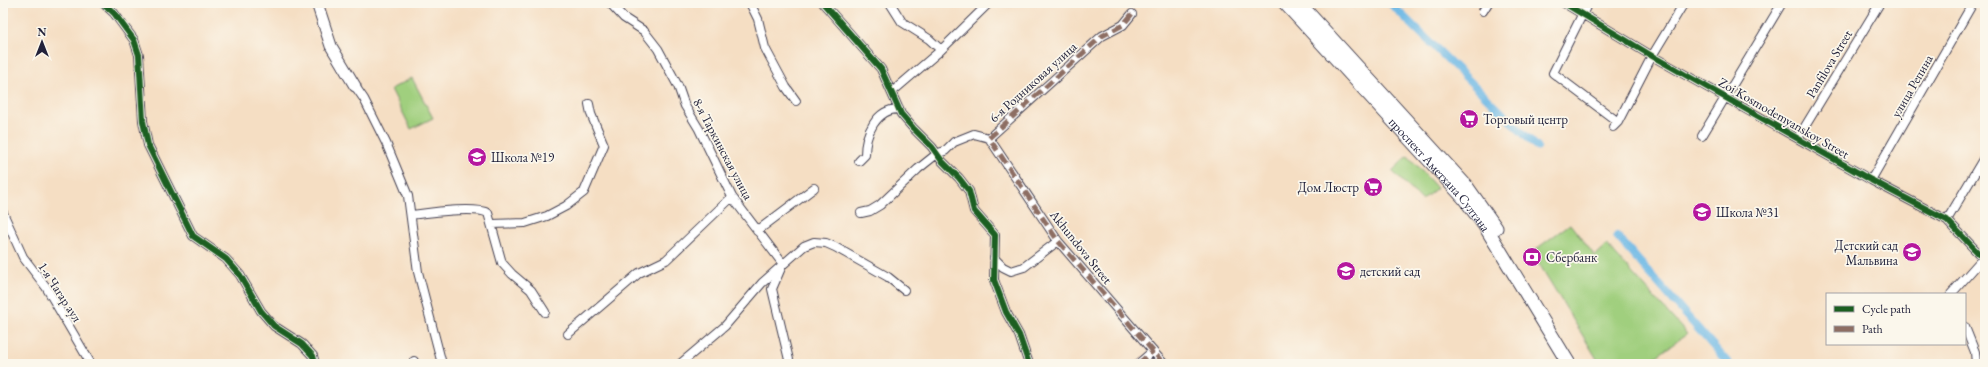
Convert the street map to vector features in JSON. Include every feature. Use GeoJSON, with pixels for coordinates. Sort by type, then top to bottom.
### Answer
{"type":"FeatureCollection","features":[{"type":"Feature","properties":{"kind":"main road","name":"проспект Аметхана Султана"},"geometry":{"type":"LineString","coordinates":[[1285,3],[1464,198],[1489,232],[1569,364]]}},
{"type":"Feature","properties":{"kind":"main road"},"geometry":{"type":"LineString","coordinates":[[1299,3],[1467,187],[1488,216],[1580,364]]}},
{"type":"Feature","properties":{"kind":"street"},"geometry":{"type":"LineString","coordinates":[[104,3],[114,13],[134,40],[139,55],[143,121],[148,145],[193,236],[226,259],[240,275],[261,311],[274,326],[302,344],[313,356],[315,364]]}},
{"type":"Feature","properties":{"kind":"street"},"geometry":{"type":"LineString","coordinates":[[317,3],[330,46],[364,99],[386,143],[408,196],[418,272],[442,364]]}},
{"type":"Feature","properties":{"kind":"street","name":"8-я Таркинская улица"},"geometry":{"type":"LineString","coordinates":[[610,3],[624,18],[644,31],[658,49],[678,86],[685,106],[699,129],[732,197],[783,264]]}},
{"type":"Feature","properties":{"kind":"street"},"geometry":{"type":"LineString","coordinates":[[750,3],[758,19],[765,48],[786,87],[796,101]]}},
{"type":"Feature","properties":{"kind":"street"},"geometry":{"type":"LineString","coordinates":[[823,3],[881,69],[899,109],[913,128],[938,153],[942,162],[959,178],[969,191],[974,211],[994,235],[994,280],[1006,312],[1019,335],[1028,364]]}},
{"type":"Feature","properties":{"kind":"street"},"geometry":{"type":"LineString","coordinates":[[890,3],[902,22],[929,39],[941,50]]}},
{"type":"Feature","properties":{"kind":"street"},"geometry":{"type":"LineString","coordinates":[[892,92],[941,50],[989,3]]}},
{"type":"Feature","properties":{"kind":"street"},"geometry":{"type":"LineString","coordinates":[[1483,11],[1488,3]]}},
{"type":"Feature","properties":{"kind":"street","name":"Zoi Kosmodemyanskoy Street"},"geometry":{"type":"LineString","coordinates":[[1564,3],[1652,56],[1871,180],[1948,220],[1984,258]]}},
{"type":"Feature","properties":{"kind":"street"},"geometry":{"type":"LineString","coordinates":[[1588,3],[1553,73],[1615,124],[1652,56],[1684,3]]}},
{"type":"Feature","properties":{"kind":"street"},"geometry":{"type":"LineString","coordinates":[[1702,136],[1724,96],[1782,3]]}},
{"type":"Feature","properties":{"kind":"street","name":"Panfilova Street"},"geometry":{"type":"LineString","coordinates":[[1798,138],[1880,3]]}},
{"type":"Feature","properties":{"kind":"street","name":"улица Репина"},"geometry":{"type":"LineString","coordinates":[[1871,180],[1973,3]]}},
{"type":"Feature","properties":{"kind":"street","name":"6-я Родниковая улица"},"geometry":{"type":"LineString","coordinates":[[861,213],[870,211],[880,205],[901,183],[938,153],[946,151],[954,142],[974,134],[989,138],[1102,36],[1123,25],[1132,14]]}},
{"type":"Feature","properties":{"kind":"street"},"geometry":{"type":"LineString","coordinates":[[492,224],[525,224],[566,206],[584,192],[604,145],[591,114],[589,104]]}},
{"type":"Feature","properties":{"kind":"street"},"geometry":{"type":"LineString","coordinates":[[859,161],[865,155],[865,140],[872,126],[884,112],[899,109]]}},
{"type":"Feature","properties":{"kind":"street","name":"Akhundova Street"},"geometry":{"type":"LineString","coordinates":[[989,138],[1058,241],[1164,364]]}},
{"type":"Feature","properties":{"kind":"street"},"geometry":{"type":"LineString","coordinates":[[1948,220],[1985,156]]}},
{"type":"Feature","properties":{"kind":"street"},"geometry":{"type":"LineString","coordinates":[[757,231],[814,188]]}},
{"type":"Feature","properties":{"kind":"street"},"geometry":{"type":"LineString","coordinates":[[568,334],[639,273],[666,260],[732,197]]}},
{"type":"Feature","properties":{"kind":"street"},"geometry":{"type":"LineString","coordinates":[[411,215],[433,212],[483,210],[488,213],[502,263],[512,274],[531,290],[545,312]]}},
{"type":"Feature","properties":{"kind":"street","name":"1-я Чагар аул"},"geometry":{"type":"LineString","coordinates":[[3,213],[13,231],[23,257],[46,287],[91,364]]}},
{"type":"Feature","properties":{"kind":"street"},"geometry":{"type":"LineString","coordinates":[[994,258],[1003,267],[1011,271],[1024,267],[1058,241]]}},
{"type":"Feature","properties":{"kind":"street"},"geometry":{"type":"LineString","coordinates":[[680,364],[725,326],[762,283],[804,246],[814,242],[826,243],[834,247],[888,277],[904,290]]}},
{"type":"Feature","properties":{"kind":"street"},"geometry":{"type":"LineString","coordinates":[[1952,293],[1984,258]]}},
{"type":"Feature","properties":{"kind":"street"},"geometry":{"type":"LineString","coordinates":[[783,264],[772,289],[790,364]]}},
{"type":"Feature","properties":{"kind":"street"},"geometry":{"type":"LineString","coordinates":[[1966,330],[1975,352],[1976,364]]}},
{"type":"Feature","properties":{"kind":"street"},"geometry":{"type":"LineString","coordinates":[[1138,364],[1153,351]]}},
{"type":"Feature","properties":{"kind":"green space"},"geometry":{"type":"Polygon","coordinates":[[[412,78],[433,118],[411,129],[391,89],[412,78]]]}},
{"type":"Feature","properties":{"kind":"green space"},"geometry":{"type":"Polygon","coordinates":[[[1408,156],[1437,188],[1422,200],[1392,171],[1408,156]]]}},
{"type":"Feature","properties":{"kind":"green space"},"geometry":{"type":"Polygon","coordinates":[[[1570,224],[1595,256],[1607,245],[1687,334],[1646,364],[1600,364],[1532,252],[1570,224]]]}},
{"type":"Feature","properties":{"kind":"waterway"},"geometry":{"type":"LineString","coordinates":[[1390,3],[1537,147]]}},
{"type":"Feature","properties":{"kind":"waterway"},"geometry":{"type":"LineString","coordinates":[[1617,236],[1729,364]]}},
{"type":"Feature","properties":{"kind":"marked path"},"geometry":{"type":"LineString","coordinates":[[1132,14],[1123,25],[1102,36],[989,138],[1058,241],[1164,364]]}},
{"type":"Feature","properties":{"kind":"marked path"},"geometry":{"type":"LineString","coordinates":[[1138,364],[1153,351]]}},
{"type":"Feature","properties":{"kind":"cycle path"},"geometry":{"type":"LineString","coordinates":[[103,3],[114,13],[134,40],[139,55],[143,121],[148,145],[193,236],[226,259],[240,275],[261,311],[274,326],[302,344],[313,356],[315,364]]}},
{"type":"Feature","properties":{"kind":"cycle path"},"geometry":{"type":"LineString","coordinates":[[823,3],[881,69],[901,114],[959,178],[969,191],[974,211],[995,235],[994,280],[1006,312],[1019,335],[1029,364]]}},
{"type":"Feature","properties":{"kind":"cycle path"},"geometry":{"type":"LineString","coordinates":[[1564,3],[1652,56],[1871,180],[1947,220],[1983,258],[1985,258]]}},
{"type":"Feature","properties":{"kind":"place","name":"Торговый центр"},"geometry":{"type":"Point","coordinates":[1469,119]}},
{"type":"Feature","properties":{"kind":"place","name":"Школа №19"},"geometry":{"type":"Point","coordinates":[477,157]}},
{"type":"Feature","properties":{"kind":"place","name":"Дом Люстр"},"geometry":{"type":"Point","coordinates":[1373,187]}},
{"type":"Feature","properties":{"kind":"place","name":"Школа №31"},"geometry":{"type":"Point","coordinates":[1702,212]}},
{"type":"Feature","properties":{"kind":"place","name":"Детский сад Мальвина"},"geometry":{"type":"Point","coordinates":[1912,252]}},
{"type":"Feature","properties":{"kind":"place","name":"Сбербанк"},"geometry":{"type":"Point","coordinates":[1532,257]}},
{"type":"Feature","properties":{"kind":"place","name":"детский сад"},"geometry":{"type":"Point","coordinates":[1346,271]}}]}
